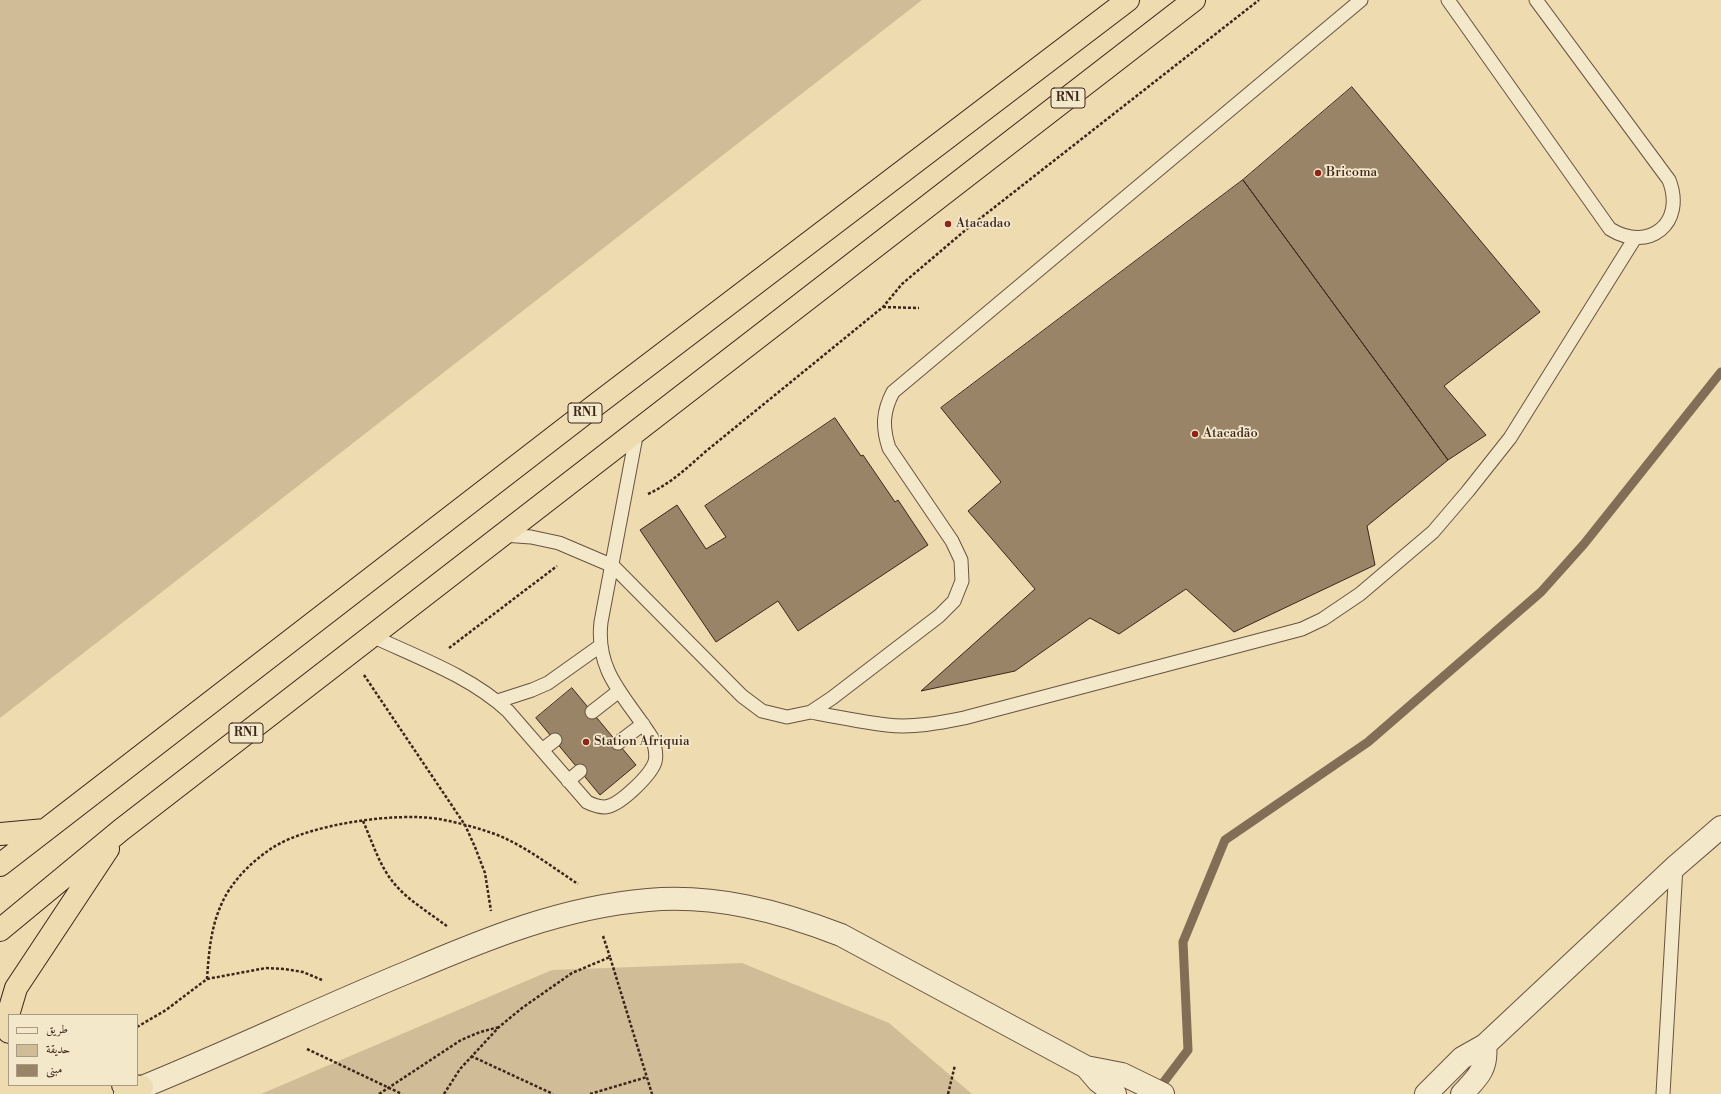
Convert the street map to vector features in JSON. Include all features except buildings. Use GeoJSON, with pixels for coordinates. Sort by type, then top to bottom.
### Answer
{"type":"FeatureCollection","features":[{"type":"Feature","properties":{"kind":"highway","name":"RN1"},"geometry":{"type":"LineString","coordinates":[[0,865],[597,404],[1128,0]]}},
{"type":"Feature","properties":{"kind":"highway","name":"RN1"},"geometry":{"type":"LineString","coordinates":[[0,930],[121,830],[1194,0]]}},
{"type":"Feature","properties":{"kind":"highway"},"geometry":{"type":"LineString","coordinates":[[0,834],[45,830]]}},
{"type":"Feature","properties":{"kind":"highway"},"geometry":{"type":"LineString","coordinates":[[8,1014],[16,988],[121,830]]}},
{"type":"Feature","properties":{"kind":"street"},"geometry":{"type":"LineString","coordinates":[[1426,1094],[1462,1058],[1486,1045],[1676,866],[1721,827]]}},
{"type":"Feature","properties":{"kind":"street"},"geometry":{"type":"LineString","coordinates":[[138,1086],[495,936],[571,912],[610,904],[649,900],[704,901],[766,910],[804,920],[841,935],[876,952],[1086,1067],[1110,1071],[1139,1081],[1163,1094]]}},
{"type":"Feature","properties":{"kind":"street"},"geometry":{"type":"LineString","coordinates":[[1462,1094],[1480,1073],[1486,1059],[1486,1045]]}},
{"type":"Feature","properties":{"kind":"street"},"geometry":{"type":"LineString","coordinates":[[1086,1067],[1098,1081],[1115,1094]]}},
{"type":"Feature","properties":{"kind":"lane"},"geometry":{"type":"LineString","coordinates":[[811,712],[832,698],[939,616],[954,601],[962,581],[961,560],[952,541],[889,448],[884,434],[883,419],[886,405],[893,392],[1361,0]]}},
{"type":"Feature","properties":{"kind":"lane"},"geometry":{"type":"LineString","coordinates":[[1448,0],[1610,228],[1621,236],[1635,238],[1648,237],[1660,230],[1670,219],[1674,206],[1674,193],[1669,180],[1536,0]]}},
{"type":"Feature","properties":{"kind":"lane"},"geometry":{"type":"LineString","coordinates":[[503,535],[531,537],[559,543],[613,566],[742,696],[762,711],[787,717],[811,712],[888,725],[914,725],[958,719],[1302,629],[1323,619],[1360,594],[1433,532],[1468,491],[1510,438],[1635,238]]}},
{"type":"Feature","properties":{"kind":"lane"},"geometry":{"type":"LineString","coordinates":[[372,636],[467,680],[498,701],[587,802],[595,806],[605,807],[615,804],[649,773],[655,762],[656,749],[652,738],[608,673],[600,646],[601,622],[613,566],[637,431]]}},
{"type":"Feature","properties":{"kind":"lane"},"geometry":{"type":"LineString","coordinates":[[498,701],[548,683],[600,646]]}},
{"type":"Feature","properties":{"kind":"lane"},"geometry":{"type":"LineString","coordinates":[[592,712],[619,691]]}},
{"type":"Feature","properties":{"kind":"lane"},"geometry":{"type":"LineString","coordinates":[[618,743],[643,724]]}},
{"type":"Feature","properties":{"kind":"lane"},"geometry":{"type":"LineString","coordinates":[[542,750],[555,740]]}},
{"type":"Feature","properties":{"kind":"lane"},"geometry":{"type":"LineString","coordinates":[[568,781],[580,771]]}},
{"type":"Feature","properties":{"kind":"lane"},"geometry":{"type":"LineString","coordinates":[[1663,1094],[1676,866]]}},
{"type":"Feature","properties":{"kind":"path"},"geometry":{"type":"LineString","coordinates":[[624,505],[662,487],[883,307],[902,284],[968,228],[1259,0]]}},
{"type":"Feature","properties":{"kind":"path"},"geometry":{"type":"LineString","coordinates":[[883,307],[920,308]]}},
{"type":"Feature","properties":{"kind":"path"},"geometry":{"type":"LineString","coordinates":[[430,663],[578,550]]}},
{"type":"Feature","properties":{"kind":"path"},"geometry":{"type":"LineString","coordinates":[[350,654],[465,825],[485,873],[495,936]]}},
{"type":"Feature","properties":{"kind":"path"},"geometry":{"type":"LineString","coordinates":[[208,979],[210,936],[216,915],[226,895],[239,876],[255,860],[273,847],[293,837],[327,827],[394,818],[439,819],[465,825],[487,831],[506,840],[610,904]]}},
{"type":"Feature","properties":{"kind":"path"},"geometry":{"type":"LineString","coordinates":[[363,821],[385,870],[393,882],[471,945]]}},
{"type":"Feature","properties":{"kind":"path"},"geometry":{"type":"LineString","coordinates":[[603,936],[652,1094]]}},
{"type":"Feature","properties":{"kind":"path"},"geometry":{"type":"LineString","coordinates":[[444,1094],[460,1069],[471,1056],[499,1027],[522,1008],[572,973],[610,957]]}},
{"type":"Feature","properties":{"kind":"path"},"geometry":{"type":"LineString","coordinates":[[138,1026],[166,1010],[208,979],[266,968],[303,972],[320,979],[350,996]]}},
{"type":"Feature","properties":{"kind":"path"},"geometry":{"type":"LineString","coordinates":[[379,1094],[461,1040],[480,1032],[499,1027]]}},
{"type":"Feature","properties":{"kind":"path"},"geometry":{"type":"LineString","coordinates":[[307,1049],[402,1094]]}},
{"type":"Feature","properties":{"kind":"path"},"geometry":{"type":"LineString","coordinates":[[471,1056],[553,1094]]}},
{"type":"Feature","properties":{"kind":"path"},"geometry":{"type":"LineString","coordinates":[[948,1094],[954,1065]]}},
{"type":"Feature","properties":{"kind":"path"},"geometry":{"type":"LineString","coordinates":[[590,1094],[647,1077]]}},
{"type":"Feature","properties":{"kind":"green space"},"geometry":{"type":"Polygon","coordinates":[[[0,0],[922,0],[0,718],[0,0]]]}},
{"type":"Feature","properties":{"kind":"green space"},"geometry":{"type":"Polygon","coordinates":[[[742,963],[889,1023],[972,1094],[261,1094],[552,970],[742,963]]]}},
{"type":"Feature","properties":{"kind":"waterway"},"geometry":{"type":"LineString","coordinates":[[1157,1091],[1188,1050],[1183,942],[1225,840],[1368,742],[1541,592],[1584,544],[1721,372]]}},
{"type":"Feature","properties":{"kind":"place","name":"Bricoma"},"geometry":{"type":"Point","coordinates":[1318,173]}},
{"type":"Feature","properties":{"kind":"place","name":"Atacadao"},"geometry":{"type":"Point","coordinates":[948,224]}},
{"type":"Feature","properties":{"kind":"place","name":"Atacadão"},"geometry":{"type":"Point","coordinates":[1195,434]}},
{"type":"Feature","properties":{"kind":"place","name":"Station Afriquia"},"geometry":{"type":"Point","coordinates":[586,742]}}]}
